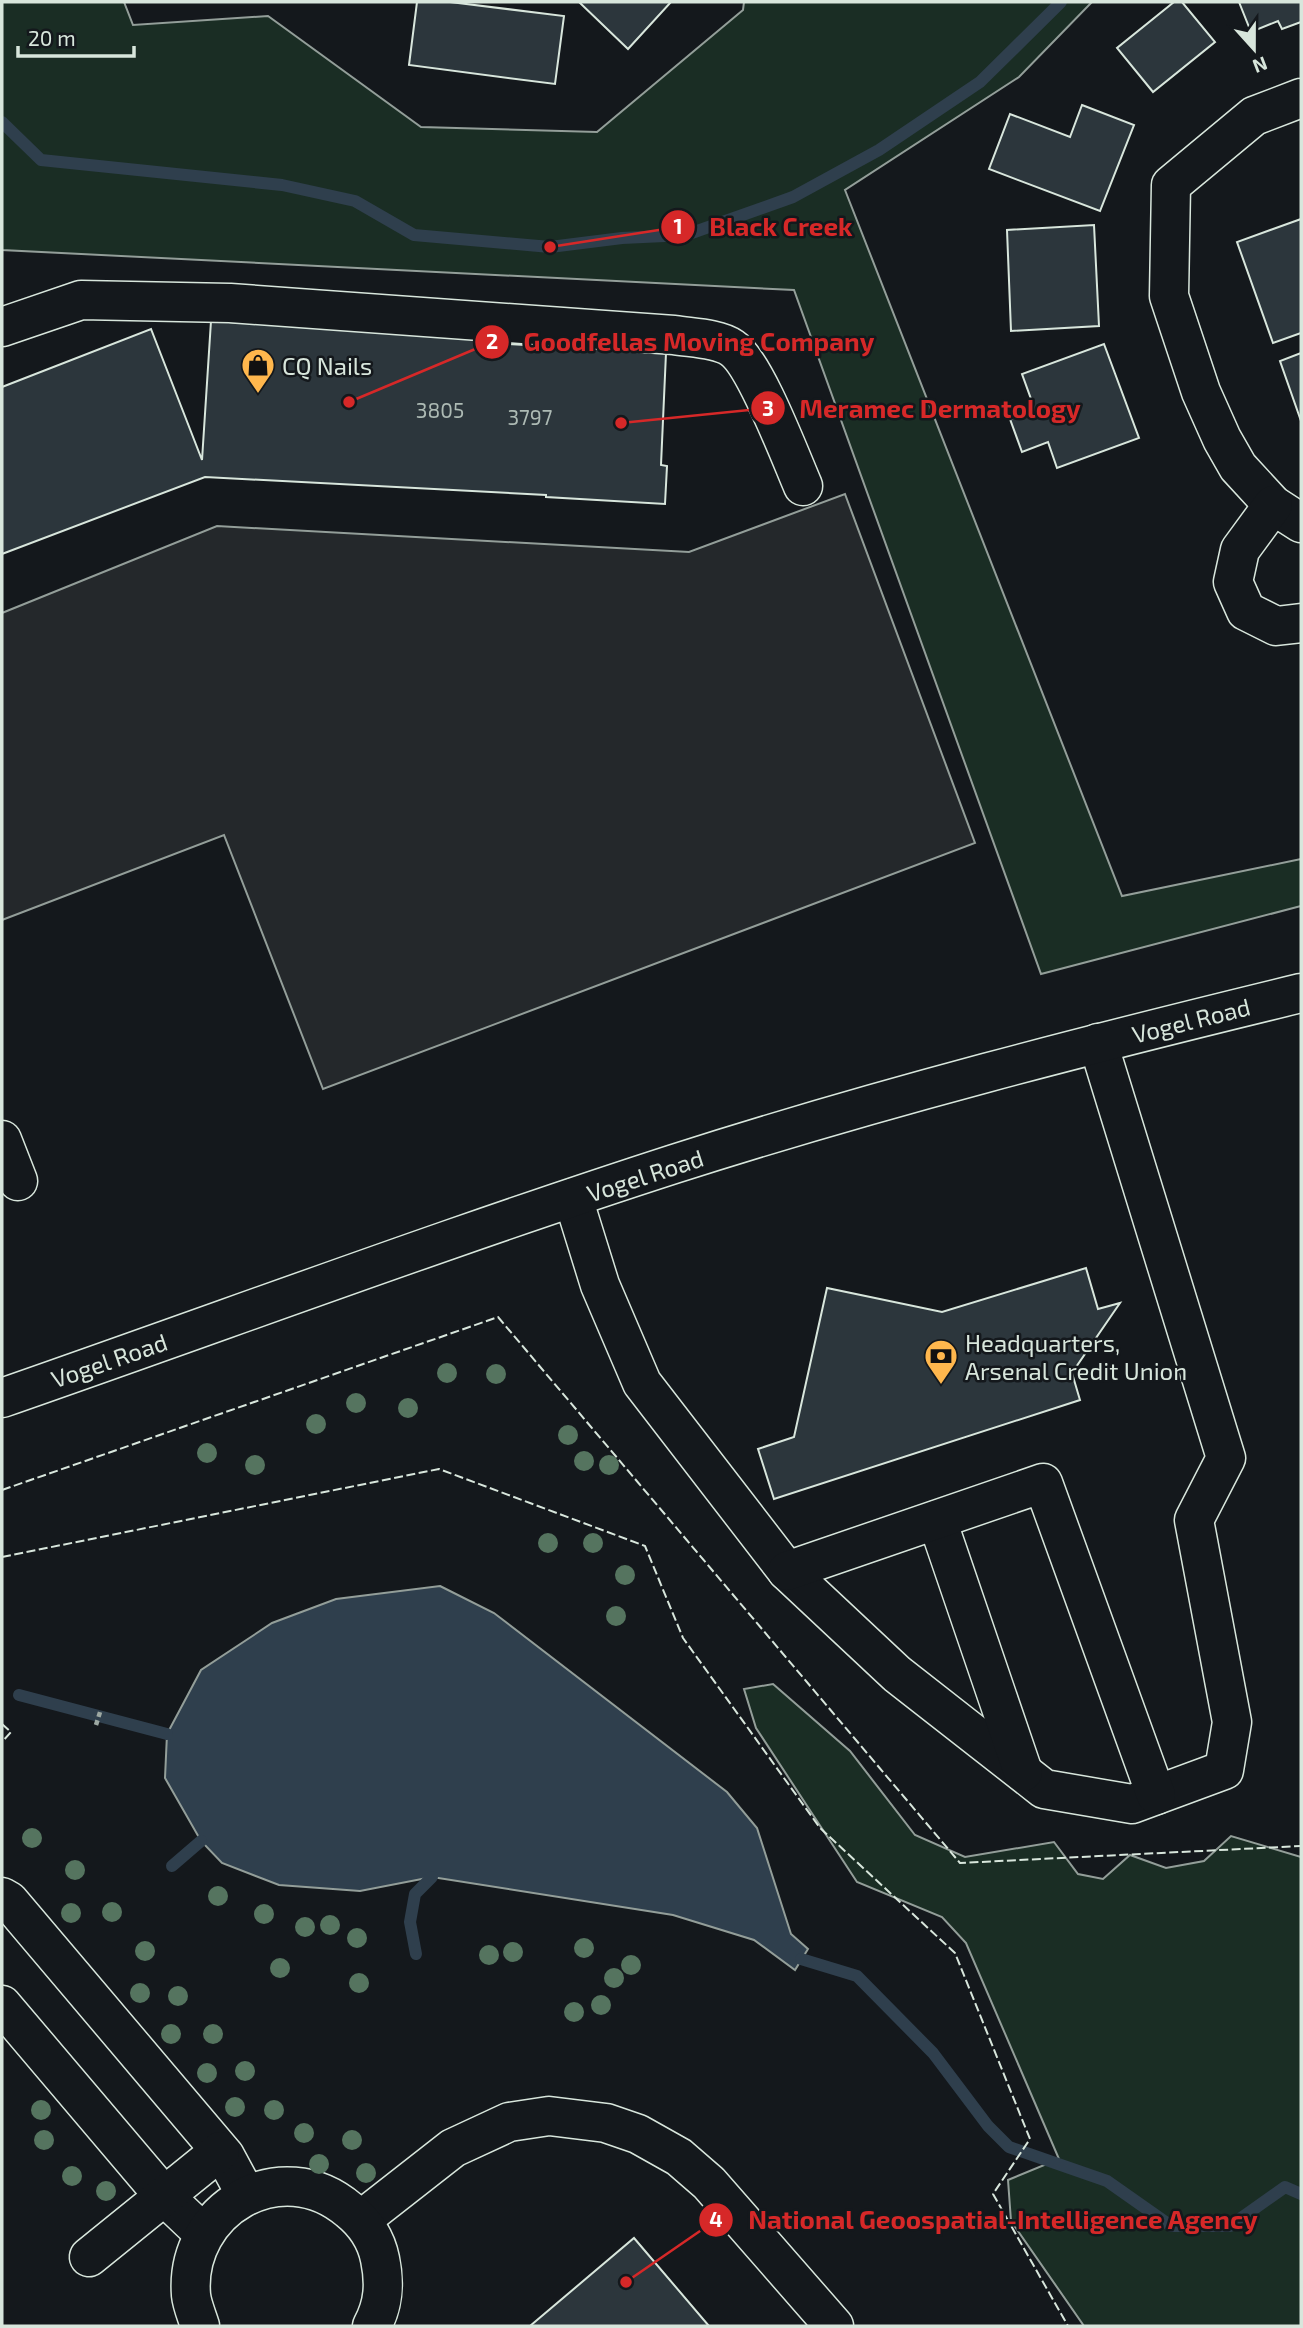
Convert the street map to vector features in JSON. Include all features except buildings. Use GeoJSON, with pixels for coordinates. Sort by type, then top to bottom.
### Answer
{"type":"FeatureCollection","features":[{"type":"Feature","properties":{"kind":"main road"},"geometry":{"type":"LineString","coordinates":[[1301,98],[1254,116],[1171,185],[1169,296],[1201,392],[1222,439],[1238,467],[1287,514],[1240,550],[1233,582],[1246,611],[1276,626],[1301,623]]}},
{"type":"Feature","properties":{"kind":"main road"},"geometry":{"type":"LineString","coordinates":[[2,327],[81,300],[244,304],[674,335],[707,340],[732,348],[750,369],[803,485]]}},
{"type":"Feature","properties":{"kind":"main road","name":"Vogel Road"},"geometry":{"type":"LineString","coordinates":[[2,1398],[573,1198],[776,1134],[1098,1043],[1301,993]]}},
{"type":"Feature","properties":{"kind":"main road"},"geometry":{"type":"LineString","coordinates":[[573,1198],[600,1286],[642,1383],[787,1571],[897,1674],[1044,1789],[1132,1804],[1224,1769],[1232,1722],[1194,1520],[1226,1458],[1098,1043]]}},
{"type":"Feature","properties":{"kind":"main road"},"geometry":{"type":"LineString","coordinates":[[2,1140],[18,1181]]}},
{"type":"Feature","properties":{"kind":"main road"},"geometry":{"type":"LineString","coordinates":[[787,1571],[1043,1483],[1156,1795]]}},
{"type":"Feature","properties":{"kind":"main road"},"geometry":{"type":"LineString","coordinates":[[937,1520],[1023,1772]]}},
{"type":"Feature","properties":{"kind":"main road"},"geometry":{"type":"LineString","coordinates":[[2,1896],[9,1900],[220,2151],[246,2195]]}},
{"type":"Feature","properties":{"kind":"main road"},"geometry":{"type":"LineString","coordinates":[[2,2005],[164,2196],[204,2234]]}},
{"type":"Feature","properties":{"kind":"main road"},"geometry":{"type":"LineString","coordinates":[[361,2220],[453,2148],[509,2122],[549,2116],[606,2123],[638,2134],[679,2157],[709,2183],[834,2326]]}},
{"type":"Feature","properties":{"kind":"main road"},"geometry":{"type":"LineString","coordinates":[[89,2257],[220,2151]]}},
{"type":"Feature","properties":{"kind":"main road"},"geometry":{"type":"LineString","coordinates":[[200,2326],[191,2297],[192,2264],[204,2234],[222,2211],[246,2195],[276,2187],[308,2188],[337,2200],[361,2220],[378,2248],[384,2280],[380,2312],[372,2326]]}},
{"type":"Feature","properties":{"kind":"path"},"geometry":{"type":"LineString","coordinates":[[96,1725],[101,1709]]}},
{"type":"Feature","properties":{"kind":"green space"},"geometry":{"type":"Polygon","coordinates":[[[2,2],[124,2],[133,25],[268,16],[421,127],[597,132],[743,10],[744,2],[1092,2],[1019,77],[845,190],[1122,896],[1301,859],[1301,906],[1041,974],[794,290],[2,250],[2,2]]]}},
{"type":"Feature","properties":{"kind":"green space"},"geometry":{"type":"Polygon","coordinates":[[[773,1684],[850,1751],[915,1835],[965,1857],[1054,1842],[1078,1874],[1103,1879],[1130,1855],[1166,1868],[1204,1861],[1231,1836],[1301,1857],[1301,2326],[1084,2326],[1011,2221],[1008,2180],[1059,2159],[966,1943],[942,1917],[857,1882],[756,1728],[744,1689],[773,1684]]]}},
{"type":"Feature","properties":{"kind":"shaded area"},"geometry":{"type":"Polygon","coordinates":[[[845,494],[975,843],[323,1089],[224,835],[2,920],[2,613],[217,526],[689,552],[845,494]]]}},
{"type":"Feature","properties":{"kind":"water"},"geometry":{"type":"Polygon","coordinates":[[[440,1586],[494,1613],[727,1792],[757,1828],[791,1934],[808,1949],[795,1970],[754,1940],[673,1915],[432,1877],[360,1891],[279,1885],[222,1863],[201,1841],[165,1778],[167,1734],[201,1670],[272,1623],[336,1599],[440,1586]]]}},
{"type":"Feature","properties":{"kind":"waterway"},"geometry":{"type":"LineString","coordinates":[[2,122],[41,160],[282,185],[355,201],[414,235],[550,247],[622,238],[686,235],[793,197],[879,150],[980,82],[1061,2]]}},
{"type":"Feature","properties":{"kind":"waterway"},"geometry":{"type":"LineString","coordinates":[[19,1695],[167,1734]]}},
{"type":"Feature","properties":{"kind":"waterway"},"geometry":{"type":"LineString","coordinates":[[172,1866],[201,1841]]}},
{"type":"Feature","properties":{"kind":"waterway"},"geometry":{"type":"LineString","coordinates":[[416,1954],[410,1922],[415,1894],[432,1877]]}},
{"type":"Feature","properties":{"kind":"waterway"},"geometry":{"type":"LineString","coordinates":[[801,1959],[857,1976],[933,2053],[988,2126],[1009,2147],[1107,2181],[1171,2226],[1230,2226],[1285,2187],[1301,2194]]}},
{"type":"Feature","properties":{"kind":"fence"},"geometry":{"type":"LineString","coordinates":[[2,1490],[498,1317],[960,1863],[1301,1846]]}},
{"type":"Feature","properties":{"kind":"fence"},"geometry":{"type":"LineString","coordinates":[[2,1557],[439,1469],[645,1546],[683,1638],[820,1828],[955,1953],[1030,2139],[993,2194],[1068,2326]]}},
{"type":"Feature","properties":{"kind":"fence"},"geometry":{"type":"LineString","coordinates":[[2,1724],[11,1732],[2,1742]]}},
{"type":"Feature","properties":{"kind":"place","name":"Black Creek"},"geometry":{"type":"Point","coordinates":[550,247]}},
{"type":"Feature","properties":{"kind":"place","name":"CQ Nails"},"geometry":{"type":"Point","coordinates":[258,395]}},
{"type":"Feature","properties":{"kind":"place","name":"Goodfellas Moving Company"},"geometry":{"type":"Point","coordinates":[349,402]}},
{"type":"Feature","properties":{"kind":"place","name":"Meramec Dermatology"},"geometry":{"type":"Point","coordinates":[621,423]}},
{"type":"Feature","properties":{"kind":"place","name":"Headquarters, Arsenal Credit Union"},"geometry":{"type":"Point","coordinates":[941,1386]}},
{"type":"Feature","properties":{"kind":"place","name":"National Geoospatial-Intelligence Agency"},"geometry":{"type":"Point","coordinates":[626,2282]}}]}
